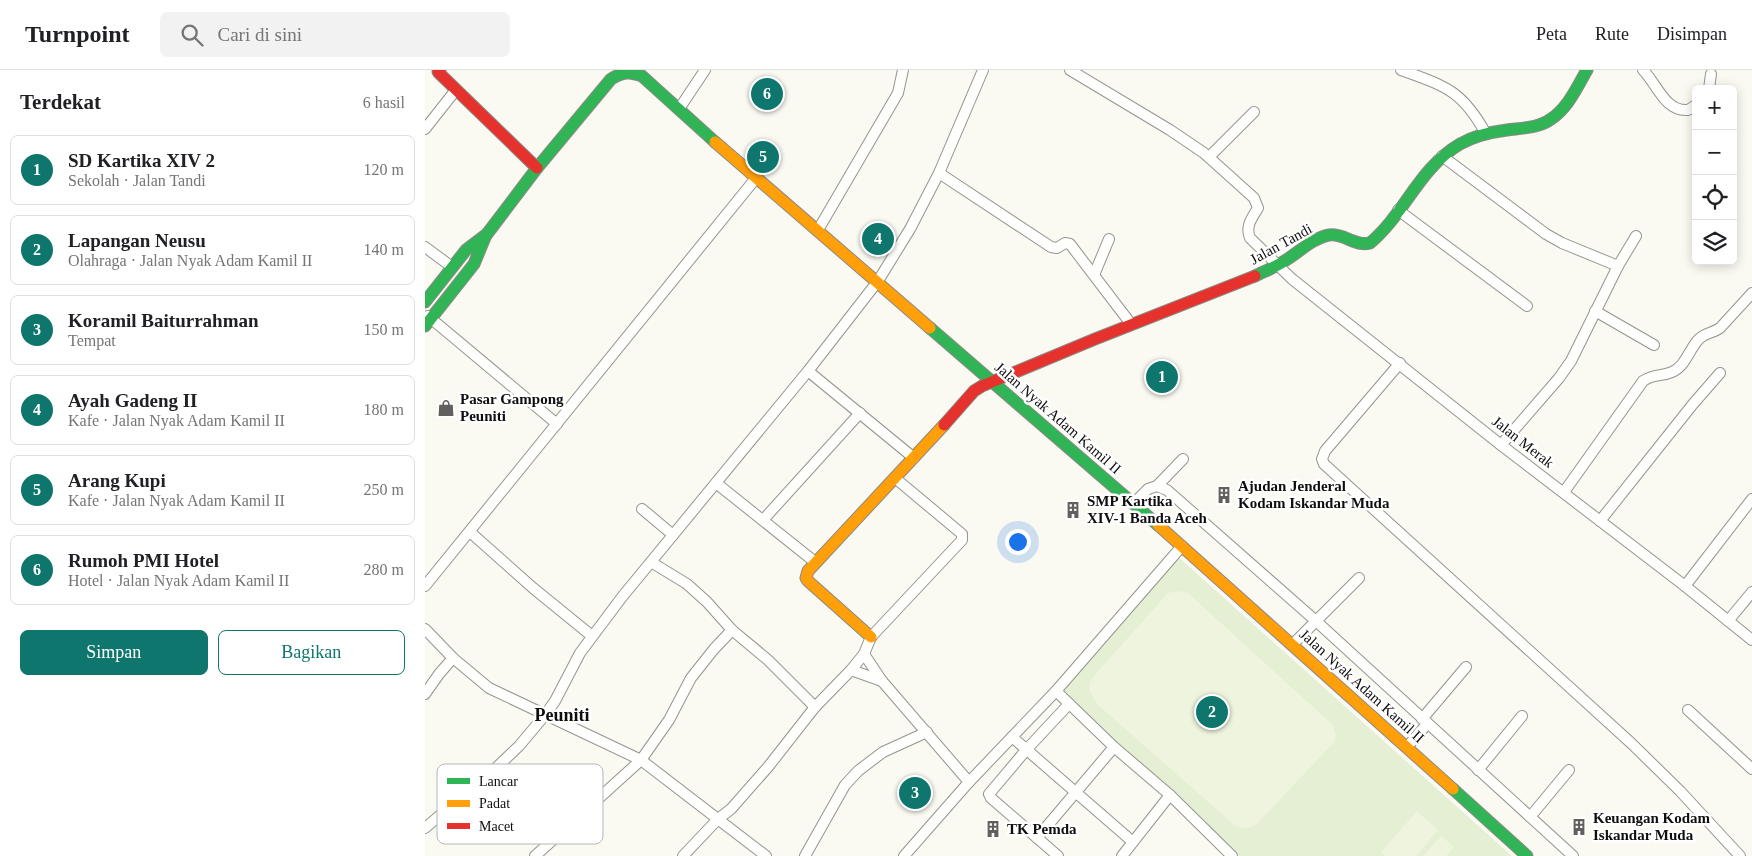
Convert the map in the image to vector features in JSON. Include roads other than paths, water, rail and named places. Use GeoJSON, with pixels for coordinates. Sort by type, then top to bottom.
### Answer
{"type":"FeatureCollection","features":[{"type":"Feature","properties":{"kind":"street"},"geometry":{"type":"LineString","coordinates":[[679,109],[705,70]]}},
{"type":"Feature","properties":{"kind":"street"},"geometry":{"type":"LineString","coordinates":[[818,230],[898,93],[903,70]]}},
{"type":"Feature","properties":{"kind":"street"},"geometry":{"type":"LineString","coordinates":[[500,764],[519,746],[545,715],[555,701],[580,653],[592,636],[878,281],[911,229],[939,173],[983,70]]}},
{"type":"Feature","properties":{"kind":"street"},"geometry":{"type":"LineString","coordinates":[[1070,70],[1170,130],[1209,157],[1254,112]]}},
{"type":"Feature","properties":{"kind":"street"},"geometry":{"type":"LineString","coordinates":[[1401,70],[1442,85],[1453,93],[1466,103],[1486,134]]}},
{"type":"Feature","properties":{"kind":"street","name":"Jalan Tandi"},"geometry":{"type":"LineString","coordinates":[[815,562],[915,458],[974,391],[1131,324],[1220,291],[1278,265],[1330,234],[1341,234],[1362,245],[1368,244],[1399,210],[1433,165],[1443,156],[1461,143],[1486,134],[1536,127],[1551,120],[1568,101],[1587,70]]}},
{"type":"Feature","properties":{"kind":"street"},"geometry":{"type":"LineString","coordinates":[[1643,70],[1652,78],[1664,99],[1675,108],[1688,110],[1692,108]]}},
{"type":"Feature","properties":{"kind":"street"},"geometry":{"type":"LineString","coordinates":[[438,71],[455,90],[537,168]]}},
{"type":"Feature","properties":{"kind":"street"},"geometry":{"type":"LineString","coordinates":[[557,424],[427,319],[474,264],[487,234],[537,168],[611,79],[631,71]]}},
{"type":"Feature","properties":{"kind":"street","name":"Jalan Nyak Adam Kamil II"},"geometry":{"type":"LineString","coordinates":[[631,71],[642,76],[756,178],[1134,503],[1527,856]]}},
{"type":"Feature","properties":{"kind":"street"},"geometry":{"type":"LineString","coordinates":[[1710,85],[1711,74]]}},
{"type":"Feature","properties":{"kind":"street"},"geometry":{"type":"LineString","coordinates":[[425,129],[455,90]]}},
{"type":"Feature","properties":{"kind":"street"},"geometry":{"type":"LineString","coordinates":[[1443,156],[1546,234],[1562,243],[1618,266]]}},
{"type":"Feature","properties":{"kind":"street","name":"Jalan Merak"},"geometry":{"type":"LineString","coordinates":[[1209,157],[1254,198],[1258,208],[1249,223],[1247,232],[1250,238],[1300,285],[1501,445],[1685,586],[1752,640]]}},
{"type":"Feature","properties":{"kind":"street"},"geometry":{"type":"LineString","coordinates":[[939,173],[1051,247],[1057,248],[1065,243],[1070,244],[1131,324]]}},
{"type":"Feature","properties":{"kind":"street"},"geometry":{"type":"LineString","coordinates":[[425,586],[756,178]]}},
{"type":"Feature","properties":{"kind":"street"},"geometry":{"type":"LineString","coordinates":[[1399,210],[1527,306]]}},
{"type":"Feature","properties":{"kind":"street"},"geometry":{"type":"LineString","coordinates":[[425,302],[466,250],[487,234]]}},
{"type":"Feature","properties":{"kind":"street"},"geometry":{"type":"LineString","coordinates":[[1501,445],[1559,378],[1571,361],[1618,266],[1636,236]]}},
{"type":"Feature","properties":{"kind":"street"},"geometry":{"type":"LineString","coordinates":[[1094,275],[1109,238]]}},
{"type":"Feature","properties":{"kind":"street"},"geometry":{"type":"LineString","coordinates":[[425,248],[453,267]]}},
{"type":"Feature","properties":{"kind":"street"},"geometry":{"type":"LineString","coordinates":[[1564,492],[1643,381],[1651,376],[1673,372],[1681,365],[1699,339],[1707,333],[1720,328],[1752,293]]}},
{"type":"Feature","properties":{"kind":"street"},"geometry":{"type":"LineString","coordinates":[[1595,311],[1653,346]]}},
{"type":"Feature","properties":{"kind":"street"},"geometry":{"type":"LineString","coordinates":[[1400,363],[1325,451],[1322,459],[1324,464],[1631,743],[1680,791],[1740,856]]}},
{"type":"Feature","properties":{"kind":"street"},"geometry":{"type":"LineString","coordinates":[[807,371],[915,458]]}},
{"type":"Feature","properties":{"kind":"street"},"geometry":{"type":"LineString","coordinates":[[1599,520],[1720,373]]}},
{"type":"Feature","properties":{"kind":"street"},"geometry":{"type":"LineString","coordinates":[[763,520],[860,413]]}},
{"type":"Feature","properties":{"kind":"street"},"geometry":{"type":"LineString","coordinates":[[1134,503],[1148,489],[1157,486],[1183,459]]}},
{"type":"Feature","properties":{"kind":"street"},"geometry":{"type":"LineString","coordinates":[[683,856],[718,819],[731,809],[768,767],[815,707],[851,670],[864,654],[871,638],[962,540],[961,534],[895,478]]}},
{"type":"Feature","properties":{"kind":"street"},"geometry":{"type":"LineString","coordinates":[[716,483],[815,562],[806,574],[808,581],[871,638]]}},
{"type":"Feature","properties":{"kind":"street"},"geometry":{"type":"LineString","coordinates":[[1157,486],[1167,490],[1315,621],[1573,856]]}},
{"type":"Feature","properties":{"kind":"street"},"geometry":{"type":"LineString","coordinates":[[1685,586],[1752,499]]}},
{"type":"Feature","properties":{"kind":"street"},"geometry":{"type":"LineString","coordinates":[[642,509],[673,535]]}},
{"type":"Feature","properties":{"kind":"street"},"geometry":{"type":"LineString","coordinates":[[470,532],[533,588],[592,636]]}},
{"type":"Feature","properties":{"kind":"street"},"geometry":{"type":"LineString","coordinates":[[904,856],[969,782],[1056,691],[1182,546]]}},
{"type":"Feature","properties":{"kind":"street"},"geometry":{"type":"LineString","coordinates":[[651,562],[687,584],[815,707]]}},
{"type":"Feature","properties":{"kind":"street"},"geometry":{"type":"LineString","coordinates":[[1293,644],[1359,578]]}},
{"type":"Feature","properties":{"kind":"street"},"geometry":{"type":"LineString","coordinates":[[1728,621],[1752,592]]}},
{"type":"Feature","properties":{"kind":"street"},"geometry":{"type":"LineString","coordinates":[[425,629],[453,658],[489,688],[641,760],[766,856]]}},
{"type":"Feature","properties":{"kind":"street"},"geometry":{"type":"LineString","coordinates":[[603,794],[641,760],[669,720],[691,678],[714,649],[733,630]]}},
{"type":"Feature","properties":{"kind":"street"},"geometry":{"type":"LineString","coordinates":[[864,654],[882,681],[969,782]]}},
{"type":"Feature","properties":{"kind":"street"},"geometry":{"type":"LineString","coordinates":[[425,694],[453,658]]}},
{"type":"Feature","properties":{"kind":"street"},"geometry":{"type":"LineString","coordinates":[[1407,747],[1467,667]]}},
{"type":"Feature","properties":{"kind":"street"},"geometry":{"type":"LineString","coordinates":[[851,670],[882,681]]}},
{"type":"Feature","properties":{"kind":"street"},"geometry":{"type":"LineString","coordinates":[[1056,691],[1114,747],[1171,795],[1232,856]]}},
{"type":"Feature","properties":{"kind":"street"},"geometry":{"type":"LineString","coordinates":[[1058,856],[991,798],[989,794],[1069,704]]}},
{"type":"Feature","properties":{"kind":"street"},"geometry":{"type":"LineString","coordinates":[[1688,710],[1752,769]]}},
{"type":"Feature","properties":{"kind":"street"},"geometry":{"type":"LineString","coordinates":[[1478,770],[1522,716]]}},
{"type":"Feature","properties":{"kind":"street"},"geometry":{"type":"LineString","coordinates":[[805,856],[845,786],[859,771],[883,752],[927,732]]}},
{"type":"Feature","properties":{"kind":"street"},"geometry":{"type":"LineString","coordinates":[[1012,737],[1133,842]]}},
{"type":"Feature","properties":{"kind":"street"},"geometry":{"type":"LineString","coordinates":[[1037,838],[1114,747]]}},
{"type":"Feature","properties":{"kind":"street"},"geometry":{"type":"LineString","coordinates":[[1530,817],[1569,770]]}},
{"type":"Feature","properties":{"kind":"street"},"geometry":{"type":"LineString","coordinates":[[1122,856],[1171,795]]}},
{"type":"Feature","properties":{"kind":"street"},"geometry":{"type":"LineString","coordinates":[[425,828],[437,818]]}},
{"type":"Feature","properties":{"kind":"street"},"geometry":{"type":"LineString","coordinates":[[535,856],[548,844]]}},
{"type":"Feature","properties":{"kind":"place","name":"Rumoh PMI Hotel"},"geometry":{"type":"Point","coordinates":[767,94]}},
{"type":"Feature","properties":{"kind":"place","name":"Arang Kupi"},"geometry":{"type":"Point","coordinates":[763,157]}},
{"type":"Feature","properties":{"kind":"place","name":"Ayah Gadeng II"},"geometry":{"type":"Point","coordinates":[878,239]}},
{"type":"Feature","properties":{"kind":"place","name":"SD Kartika XIV 2"},"geometry":{"type":"Point","coordinates":[1162,377]}},
{"type":"Feature","properties":{"kind":"place","name":"Pasar Gampong Peuniti"},"geometry":{"type":"Point","coordinates":[446,408]}},
{"type":"Feature","properties":{"kind":"place","name":"Ajudan Jenderal Kodam Iskandar Muda"},"geometry":{"type":"Point","coordinates":[1224,495]}},
{"type":"Feature","properties":{"kind":"place","name":"SMP Kartika XIV-1 Banda Aceh"},"geometry":{"type":"Point","coordinates":[1073,510]}},
{"type":"Feature","properties":{"kind":"place","name":"Lapangan Neusu"},"geometry":{"type":"Point","coordinates":[1212,712]}},
{"type":"Feature","properties":{"kind":"place","name":"Koramil Baiturrahman"},"geometry":{"type":"Point","coordinates":[915,793]}},
{"type":"Feature","properties":{"kind":"place","name":"Keuangan Kodam Iskandar Muda"},"geometry":{"type":"Point","coordinates":[1579,827]}},
{"type":"Feature","properties":{"kind":"place","name":"TK Pemda"},"geometry":{"type":"Point","coordinates":[993,829]}},
{"type":"Feature","properties":{"kind":"district","name":"Peuniti"},"geometry":{"type":"Point","coordinates":[562,715]}}]}
